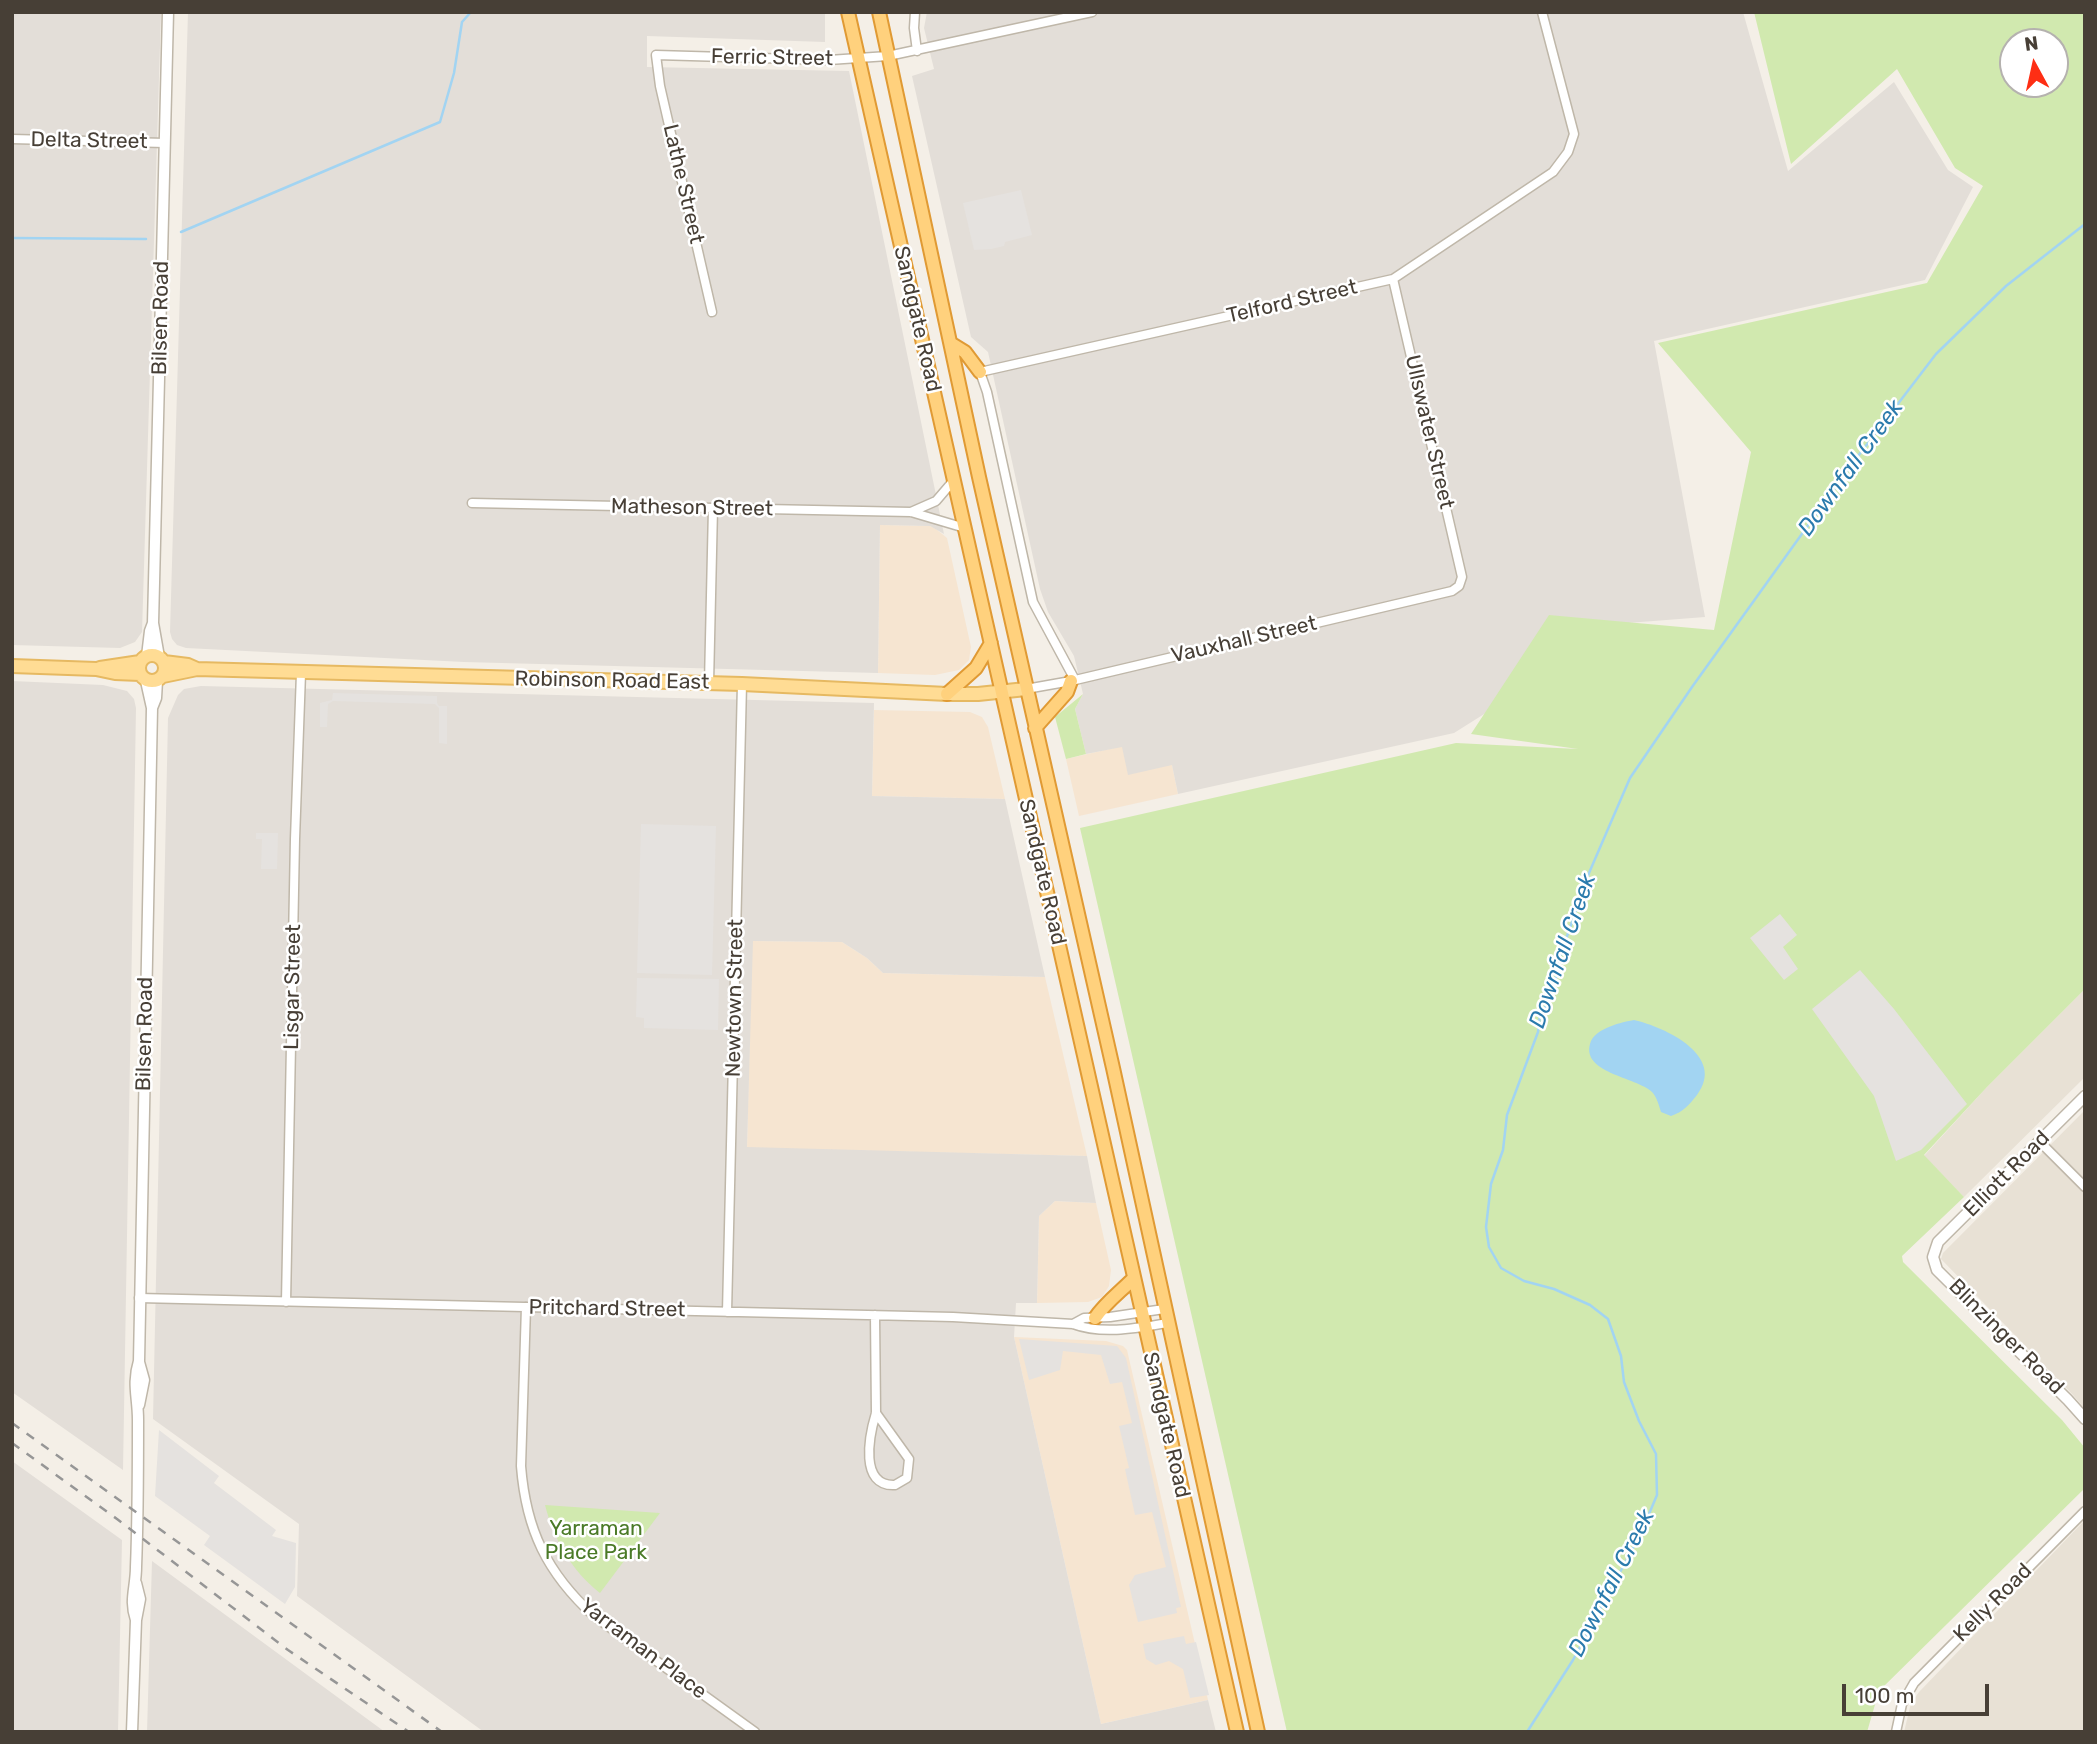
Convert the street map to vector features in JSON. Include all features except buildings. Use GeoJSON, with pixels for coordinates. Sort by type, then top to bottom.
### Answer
{"type":"FeatureCollection","features":[{"type":"Feature","properties":{"kind":"highway","name":"Sandgate Road"},"geometry":{"type":"LineString","coordinates":[[848,12],[1237,1732]]}},
{"type":"Feature","properties":{"kind":"highway","name":"Sandgate Road"},"geometry":{"type":"LineString","coordinates":[[879,12],[979,477],[1258,1732]]}},
{"type":"Feature","properties":{"kind":"highway"},"geometry":{"type":"LineString","coordinates":[[952,344],[965,352],[980,372]]}},
{"type":"Feature","properties":{"kind":"highway"},"geometry":{"type":"LineString","coordinates":[[947,694],[976,668],[991,643]]}},
{"type":"Feature","properties":{"kind":"highway"},"geometry":{"type":"LineString","coordinates":[[1035,728],[1067,692],[1073,680]]}},
{"type":"Feature","properties":{"kind":"highway"},"geometry":{"type":"LineString","coordinates":[[1094,1318],[1103,1306],[1133,1279]]}},
{"type":"Feature","properties":{"kind":"main road","name":"Robinson Road East"},"geometry":{"type":"LineString","coordinates":[[12,666],[96,669],[115,673],[188,665],[197,669],[742,684],[947,694],[1026,689]]}},
{"type":"Feature","properties":{"kind":"street","name":"Bilsen Road"},"geometry":{"type":"LineString","coordinates":[[132,1732],[136,1620],[131,1598],[136,1583],[138,1409],[134,1377],[139,1361],[152,708],[156,698],[149,631],[153,623],[168,12]]}},
{"type":"Feature","properties":{"kind":"street"},"geometry":{"type":"LineString","coordinates":[[915,12],[917,51]]}},
{"type":"Feature","properties":{"kind":"street","name":"Ferric Street"},"geometry":{"type":"LineString","coordinates":[[656,55],[688,58],[858,59],[917,51],[1092,12]]}},
{"type":"Feature","properties":{"kind":"street","name":"Telford Street"},"geometry":{"type":"LineString","coordinates":[[980,372],[1393,279],[1553,172],[1568,152],[1574,134],[1542,12]]}},
{"type":"Feature","properties":{"kind":"street","name":"Lathe Street"},"geometry":{"type":"LineString","coordinates":[[656,55],[660,86],[712,312]]}},
{"type":"Feature","properties":{"kind":"street","name":"Delta Street"},"geometry":{"type":"LineString","coordinates":[[12,139],[165,143]]}},
{"type":"Feature","properties":{"kind":"street","name":"Ullswater Street"},"geometry":{"type":"LineString","coordinates":[[1393,279],[1462,577],[1459,586]]}},
{"type":"Feature","properties":{"kind":"street"},"geometry":{"type":"LineString","coordinates":[[980,372],[987,392],[1034,602],[1073,680]]}},
{"type":"Feature","properties":{"kind":"street"},"geometry":{"type":"LineString","coordinates":[[911,512],[936,501],[954,480]]}},
{"type":"Feature","properties":{"kind":"street","name":"Matheson Street"},"geometry":{"type":"LineString","coordinates":[[472,503],[911,512],[965,528]]}},
{"type":"Feature","properties":{"kind":"street"},"geometry":{"type":"LineString","coordinates":[[709,683],[713,508]]}},
{"type":"Feature","properties":{"kind":"street","name":"Vauxhall Street"},"geometry":{"type":"LineString","coordinates":[[1026,689],[1452,591],[1459,586]]}},
{"type":"Feature","properties":{"kind":"street","name":"Lisgar Street"},"geometry":{"type":"LineString","coordinates":[[286,1302],[295,852],[302,673]]}},
{"type":"Feature","properties":{"kind":"street","name":"Newtown Street"},"geometry":{"type":"LineString","coordinates":[[727,1312],[742,684]]}},
{"type":"Feature","properties":{"kind":"street","name":"Elliott Road"},"geometry":{"type":"LineString","coordinates":[[1933,1254],[1938,1242],[2085,1096]]}},
{"type":"Feature","properties":{"kind":"street"},"geometry":{"type":"LineString","coordinates":[[2040,1142],[2085,1187]]}},
{"type":"Feature","properties":{"kind":"street","name":"Blinzinger Road"},"geometry":{"type":"LineString","coordinates":[[1933,1254],[1937,1270],[2085,1419]]}},
{"type":"Feature","properties":{"kind":"street","name":"Pritchard Street"},"geometry":{"type":"LineString","coordinates":[[139,1298],[875,1315],[1073,1324],[1095,1329],[1167,1323]]}},
{"type":"Feature","properties":{"kind":"street","name":"Yarraman Place"},"geometry":{"type":"LineString","coordinates":[[526,1307],[523,1485],[530,1520],[547,1561],[568,1590],[594,1616],[755,1732]]}},
{"type":"Feature","properties":{"kind":"street","name":"Pritchard Street"},"geometry":{"type":"LineString","coordinates":[[1073,1324],[1084,1318],[1164,1309]]}},
{"type":"Feature","properties":{"kind":"street"},"geometry":{"type":"LineString","coordinates":[[875,1315],[876,1413],[871,1428],[872,1471],[878,1482],[895,1485],[907,1478],[909,1459],[876,1413]]}},
{"type":"Feature","properties":{"kind":"street","name":"Kelly Road"},"geometry":{"type":"LineString","coordinates":[[1896,1732],[1904,1697],[1914,1683],[2085,1511]]}},
{"type":"Feature","properties":{"kind":"shaded area"},"geometry":{"type":"Polygon","coordinates":[[[12,12],[161,12],[142,632],[135,642],[120,648],[12,645],[12,12]]]}},
{"type":"Feature","properties":{"kind":"shaded area"},"geometry":{"type":"Polygon","coordinates":[[[188,12],[825,12],[825,42],[647,36],[647,67],[849,71],[944,534],[930,526],[880,525],[878,673],[464,662],[186,648],[177,645],[170,632],[188,12]]]}},
{"type":"Feature","properties":{"kind":"shaded area"},"geometry":{"type":"Polygon","coordinates":[[[927,12],[1743,12],[1788,171],[1894,82],[1948,170],[1973,187],[1925,280],[1654,341],[1705,617],[1589,626],[1516,694],[1454,733],[1178,794],[1172,765],[1128,775],[1122,747],[1086,754],[1075,709],[1083,694],[1074,656],[1048,612],[1040,589],[988,352],[971,337],[912,76],[934,69],[924,28],[927,12]]]}},
{"type":"Feature","properties":{"kind":"shaded area"},"geometry":{"type":"Polygon","coordinates":[[[1021,190],[1032,235],[1005,242],[1004,246],[974,250],[963,203],[1021,190]]]}},
{"type":"Feature","properties":{"kind":"shaded area"},"geometry":{"type":"Polygon","coordinates":[[[880,525],[930,526],[947,538],[971,647],[969,660],[959,670],[935,675],[878,673],[880,525]]]}},
{"type":"Feature","properties":{"kind":"shaded area"},"geometry":{"type":"Polygon","coordinates":[[[12,681],[103,685],[127,691],[134,699],[136,708],[123,1470],[12,1392],[12,681]]]}},
{"type":"Feature","properties":{"kind":"shaded area"},"geometry":{"type":"Polygon","coordinates":[[[201,686],[874,703],[872,796],[1005,799],[1045,977],[883,973],[867,958],[842,942],[753,941],[747,1147],[1087,1156],[1096,1203],[1055,1201],[1039,1216],[1037,1303],[1016,1303],[1014,1337],[1101,1724],[1208,1700],[1216,1732],[484,1732],[297,1596],[299,1524],[153,1419],[168,718],[178,695],[184,689],[201,686]]]}},
{"type":"Feature","properties":{"kind":"shaded area"},"geometry":{"type":"Polygon","coordinates":[[[333,693],[437,696],[439,706],[447,706],[447,744],[439,743],[439,708],[435,704],[333,701],[328,704],[327,727],[320,727],[320,703],[332,700],[333,693]]]}},
{"type":"Feature","properties":{"kind":"shaded area"},"geometry":{"type":"Polygon","coordinates":[[[874,710],[970,712],[982,717],[988,727],[1005,799],[872,796],[874,710]]]}},
{"type":"Feature","properties":{"kind":"shaded area"},"geometry":{"type":"Polygon","coordinates":[[[1122,746],[1172,765],[1178,794],[1079,816],[1066,759],[1122,746]]]}},
{"type":"Feature","properties":{"kind":"shaded area"},"geometry":{"type":"Polygon","coordinates":[[[641,824],[716,826],[712,975],[637,973],[641,824]]]}},
{"type":"Feature","properties":{"kind":"shaded area"},"geometry":{"type":"Polygon","coordinates":[[[256,833],[278,833],[277,869],[261,869],[262,839],[256,839],[256,833]]]}},
{"type":"Feature","properties":{"kind":"shaded area"},"geometry":{"type":"Polygon","coordinates":[[[1780,914],[1797,935],[1783,947],[1798,969],[1784,980],[1750,938],[1780,914]]]}},
{"type":"Feature","properties":{"kind":"shaded area"},"geometry":{"type":"Polygon","coordinates":[[[752,941],[842,942],[867,958],[883,973],[1045,977],[1087,1156],[747,1148],[752,941]]]}},
{"type":"Feature","properties":{"kind":"shaded area"},"geometry":{"type":"Polygon","coordinates":[[[1860,970],[1894,1009],[1967,1104],[1921,1150],[1896,1161],[1874,1096],[1812,1009],[1860,970]]]}},
{"type":"Feature","properties":{"kind":"shaded area"},"geometry":{"type":"Polygon","coordinates":[[[637,978],[719,979],[718,1030],[644,1028],[644,1018],[636,1017],[637,978]]]}},
{"type":"Feature","properties":{"kind":"shaded area"},"geometry":{"type":"Polygon","coordinates":[[[2085,989],[2085,1077],[1964,1197],[1924,1156],[1987,1087],[2085,989]]]}},
{"type":"Feature","properties":{"kind":"shaded area"},"geometry":{"type":"Polygon","coordinates":[[[2085,1110],[2085,1409],[1941,1259],[1943,1253],[2085,1110]]]}},
{"type":"Feature","properties":{"kind":"shaded area"},"geometry":{"type":"Polygon","coordinates":[[[1055,1201],[1096,1203],[1111,1270],[1109,1286],[1102,1297],[1088,1302],[1037,1303],[1039,1216],[1055,1201]]]}},
{"type":"Feature","properties":{"kind":"shaded area"},"geometry":{"type":"Polygon","coordinates":[[[1014,1337],[1106,1341],[1123,1346],[1127,1350],[1208,1700],[1101,1724],[1014,1337]]]}},
{"type":"Feature","properties":{"kind":"shaded area"},"geometry":{"type":"Polygon","coordinates":[[[1019,1339],[1117,1346],[1126,1358],[1181,1607],[1176,1608],[1177,1613],[1138,1622],[1129,1585],[1135,1575],[1166,1567],[1152,1512],[1135,1515],[1125,1469],[1129,1468],[1119,1426],[1132,1423],[1122,1382],[1110,1384],[1101,1355],[1063,1351],[1060,1370],[1029,1380],[1019,1339]]]}},
{"type":"Feature","properties":{"kind":"shaded area"},"geometry":{"type":"Polygon","coordinates":[[[159,1430],[219,1476],[214,1483],[276,1530],[272,1536],[296,1543],[295,1587],[285,1604],[204,1545],[210,1536],[155,1496],[159,1430]]]}},
{"type":"Feature","properties":{"kind":"shaded area"},"geometry":{"type":"Polygon","coordinates":[[[12,1461],[122,1540],[118,1732],[12,1732],[12,1461]]]}},
{"type":"Feature","properties":{"kind":"shaded area"},"geometry":{"type":"Polygon","coordinates":[[[2085,1520],[2085,1732],[1904,1732],[1911,1703],[1919,1692],[2085,1520]]]}},
{"type":"Feature","properties":{"kind":"shaded area"},"geometry":{"type":"Polygon","coordinates":[[[152,1561],[385,1732],[147,1732],[152,1561]]]}},
{"type":"Feature","properties":{"kind":"shaded area"},"geometry":{"type":"Polygon","coordinates":[[[1184,1636],[1186,1644],[1196,1642],[1209,1695],[1190,1698],[1183,1669],[1169,1661],[1156,1665],[1146,1659],[1143,1644],[1184,1636]]]}},
{"type":"Feature","properties":{"kind":"green space"},"geometry":{"type":"Polygon","coordinates":[[[1754,12],[2085,12],[2085,989],[1987,1087],[1924,1155],[1964,1197],[1902,1256],[1903,1262],[2062,1420],[2085,1448],[2085,1488],[1879,1691],[1867,1732],[1287,1732],[1080,828],[1456,743],[1578,749],[1471,734],[1549,615],[1714,630],[1751,452],[1658,343],[1927,283],[1983,186],[1955,168],[1897,69],[1791,164],[1754,12]]]}},
{"type":"Feature","properties":{"kind":"green space"},"geometry":{"type":"Polygon","coordinates":[[[1083,694],[1075,709],[1086,754],[1066,759],[1055,717],[1083,694]]]}},
{"type":"Feature","properties":{"kind":"green space","name":"Yarraman Place Park"},"geometry":{"type":"Polygon","coordinates":[[[545,1505],[660,1513],[600,1593],[581,1575],[565,1554],[545,1505]]]}},
{"type":"Feature","properties":{"kind":"water"},"geometry":{"type":"Polygon","coordinates":[[[1634,1020],[1675,1037],[1698,1056],[1704,1068],[1704,1081],[1697,1095],[1686,1108],[1671,1116],[1661,1112],[1652,1092],[1601,1067],[1589,1052],[1594,1036],[1610,1026],[1634,1020]]]}},
{"type":"Feature","properties":{"kind":"waterway"},"geometry":{"type":"LineString","coordinates":[[181,232],[440,122],[454,73],[462,22],[471,12]]}},
{"type":"Feature","properties":{"kind":"waterway","name":"Downfall Creek"},"geometry":{"type":"LineString","coordinates":[[1527,1732],[1573,1660],[1641,1533],[1657,1495],[1656,1454],[1639,1421],[1624,1382],[1621,1356],[1608,1319],[1590,1305],[1554,1289],[1524,1281],[1501,1268],[1489,1247],[1486,1227],[1491,1184],[1503,1150],[1507,1115],[1538,1032],[1540,1015],[1553,995],[1559,959],[1589,873],[1630,778],[1855,460],[1936,354],[2006,286],[2085,224]]}},
{"type":"Feature","properties":{"kind":"waterway"},"geometry":{"type":"LineString","coordinates":[[12,238],[146,239]]}},
{"type":"Feature","properties":{"kind":"railway"},"geometry":{"type":"LineString","coordinates":[[12,1423],[442,1732]]}},
{"type":"Feature","properties":{"kind":"railway"},"geometry":{"type":"LineString","coordinates":[[12,1443],[117,1519],[288,1650],[409,1732]]}}]}
